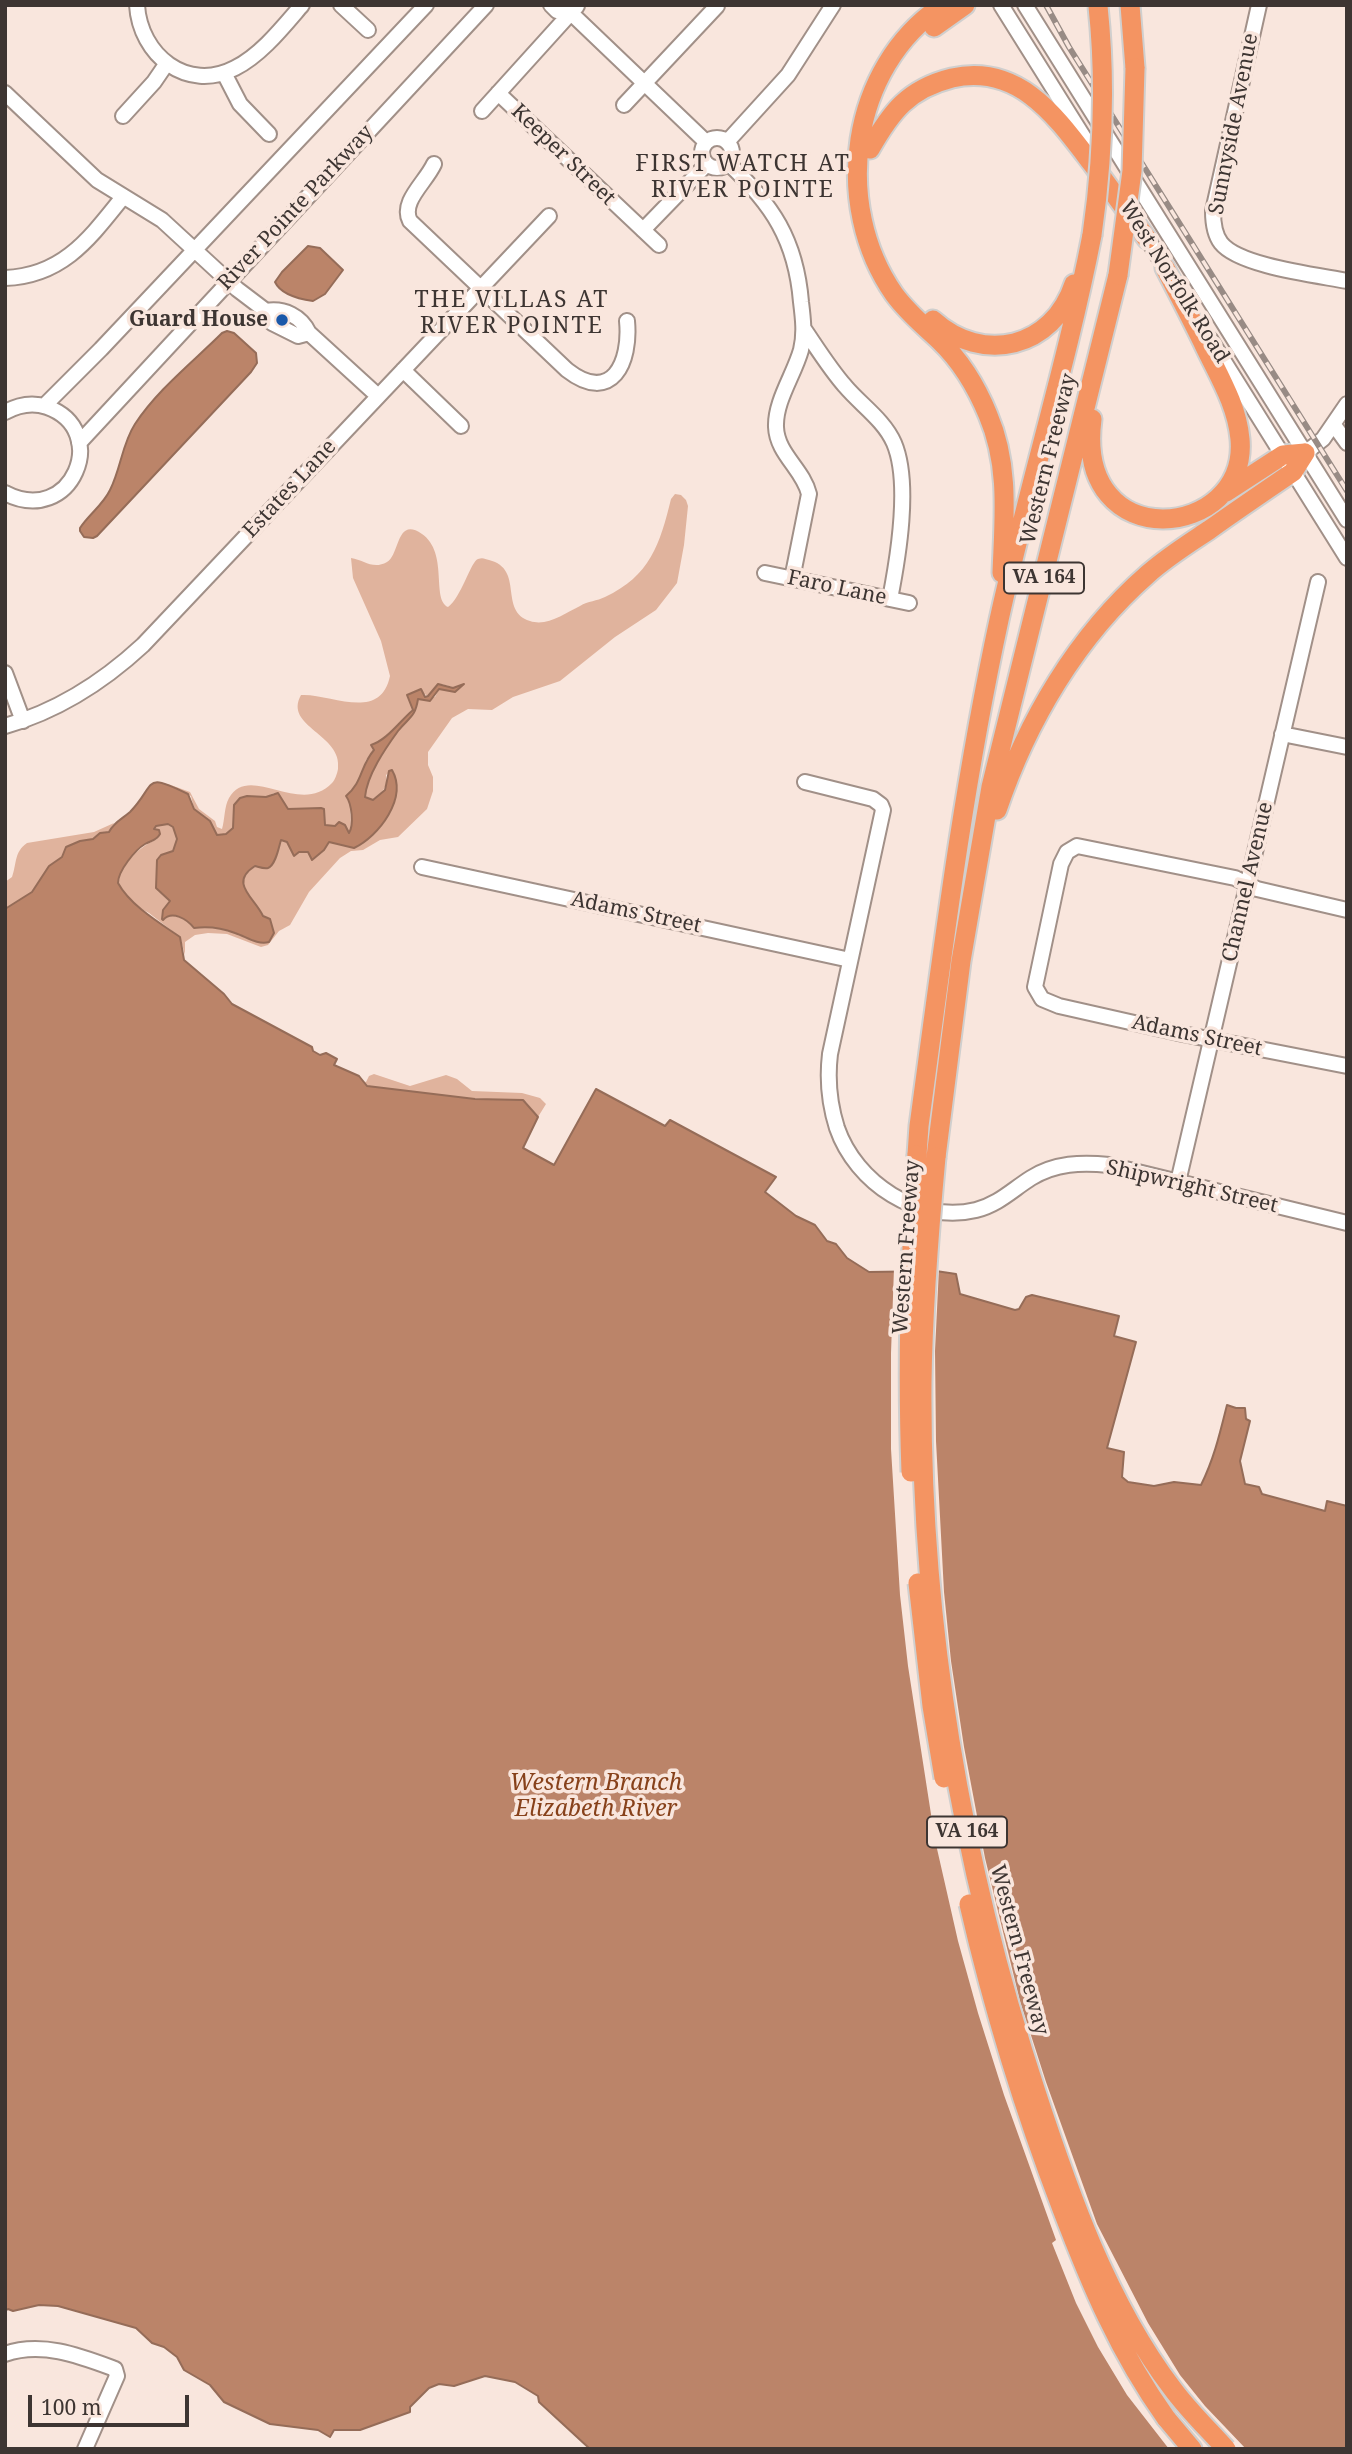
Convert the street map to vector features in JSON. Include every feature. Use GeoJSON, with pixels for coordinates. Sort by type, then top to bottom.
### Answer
{"type":"FeatureCollection","features":[{"type":"Feature","properties":{"kind":"highway"},"geometry":{"type":"LineString","coordinates":[[930,5],[917,27],[887,65],[877,84],[863,124],[856,166],[859,207],[871,251],[883,275],[909,312],[944,345],[961,366],[989,417],[1005,488],[1000,617]]}},
{"type":"Feature","properties":{"kind":"highway"},"geometry":{"type":"LineString","coordinates":[[917,27],[943,5]]}},
{"type":"Feature","properties":{"kind":"highway"},"geometry":{"type":"LineString","coordinates":[[965,5],[936,25],[904,63],[878,116],[868,168],[869,203],[889,265],[908,294],[947,332],[985,346],[1000,346],[1018,342],[1049,325],[1065,305],[1088,258]]}},
{"type":"Feature","properties":{"kind":"highway","name":"Western Freeway"},"geometry":{"type":"LineString","coordinates":[[1130,5],[1135,68],[1132,171],[1116,283],[991,787],[926,1156],[911,1269],[908,1398],[913,1510],[932,1706],[961,1867],[988,1980],[1009,2055],[1040,2148],[1101,2307],[1132,2367],[1166,2418],[1192,2449]]}},
{"type":"Feature","properties":{"kind":"highway","name":"Western Freeway"},"geometry":{"type":"LineString","coordinates":[[1098,6],[1103,98],[1100,166],[1092,235],[1066,354],[1000,617],[972,753],[922,1099],[926,1156],[922,1384],[928,1541],[940,1672],[959,1793],[981,1900],[1022,2050],[1056,2153],[1094,2247],[1131,2322],[1171,2387],[1226,2449]]}},
{"type":"Feature","properties":{"kind":"highway"},"geometry":{"type":"LineString","coordinates":[[870,149],[895,109],[920,90],[937,82],[971,75],[1001,80],[1020,88],[1051,112],[1147,239]]}},
{"type":"Feature","properties":{"kind":"highway"},"geometry":{"type":"LineString","coordinates":[[1165,268],[1220,374],[1238,426],[1238,460],[1228,485],[1219,498]]}},
{"type":"Feature","properties":{"kind":"highway"},"geometry":{"type":"LineString","coordinates":[[1116,283],[1111,341],[1092,421],[1091,452],[1097,477],[1104,489],[1133,513],[1157,519],[1183,518],[1288,464]]}},
{"type":"Feature","properties":{"kind":"highway"},"geometry":{"type":"LineString","coordinates":[[975,881],[1005,786],[1031,725],[1056,682],[1083,644],[1121,600],[1163,562],[1305,453]]}},
{"type":"Feature","properties":{"kind":"street"},"geometry":{"type":"LineString","coordinates":[[137,5],[142,32],[148,45],[167,63],[192,74],[203,75],[224,73],[246,62],[302,5]]}},
{"type":"Feature","properties":{"kind":"street"},"geometry":{"type":"LineString","coordinates":[[341,5],[368,30]]}},
{"type":"Feature","properties":{"kind":"street"},"geometry":{"type":"LineString","coordinates":[[44,406],[426,5]]}},
{"type":"Feature","properties":{"kind":"street","name":"River Pointe Parkway"},"geometry":{"type":"LineString","coordinates":[[79,443],[486,5]]}},
{"type":"Feature","properties":{"kind":"street"},"geometry":{"type":"LineString","coordinates":[[551,5],[557,11],[573,8]]}},
{"type":"Feature","properties":{"kind":"street"},"geometry":{"type":"LineString","coordinates":[[727,142],[777,88],[833,5]]}},
{"type":"Feature","properties":{"kind":"street","name":"West Norfolk Road"},"geometry":{"type":"LineString","coordinates":[[1001,5],[1347,558]]}},
{"type":"Feature","properties":{"kind":"street","name":"West Norfolk Road"},"geometry":{"type":"LineString","coordinates":[[1025,5],[1347,520]]}},
{"type":"Feature","properties":{"kind":"street","name":"Sunnyside Avenue"},"geometry":{"type":"LineString","coordinates":[[1259,5],[1213,211],[1213,222],[1220,242],[1245,260],[1347,281]]}},
{"type":"Feature","properties":{"kind":"street"},"geometry":{"type":"LineString","coordinates":[[624,105],[717,6]]}},
{"type":"Feature","properties":{"kind":"street"},"geometry":{"type":"LineString","coordinates":[[573,8],[706,142]]}},
{"type":"Feature","properties":{"kind":"street"},"geometry":{"type":"LineString","coordinates":[[482,111],[573,8]]}},
{"type":"Feature","properties":{"kind":"street"},"geometry":{"type":"LineString","coordinates":[[123,116],[154,82],[167,63]]}},
{"type":"Feature","properties":{"kind":"street"},"geometry":{"type":"LineString","coordinates":[[224,73],[240,104],[269,134]]}},
{"type":"Feature","properties":{"kind":"street"},"geometry":{"type":"LineString","coordinates":[[5,93],[97,180],[162,220],[265,312],[272,323],[298,335],[309,333],[378,396]]}},
{"type":"Feature","properties":{"kind":"street","name":"Keeper Street"},"geometry":{"type":"LineString","coordinates":[[498,93],[659,245]]}},
{"type":"Feature","properties":{"kind":"street"},"geometry":{"type":"LineString","coordinates":[[715,138],[727,142],[732,155],[728,163],[715,168],[707,164],[702,153],[706,142],[715,138]]}},
{"type":"Feature","properties":{"kind":"street"},"geometry":{"type":"LineString","coordinates":[[728,163],[767,204],[788,240],[798,276],[803,329],[801,351],[776,421],[776,430],[784,453],[807,484],[809,494],[792,579]]}},
{"type":"Feature","properties":{"kind":"street"},"geometry":{"type":"LineString","coordinates":[[434,164],[410,201],[406,213],[410,221],[578,379],[590,383],[605,381],[615,376],[624,364],[629,339],[627,321]]}},
{"type":"Feature","properties":{"kind":"street"},"geometry":{"type":"LineString","coordinates":[[643,230],[707,164]]}},
{"type":"Feature","properties":{"kind":"street"},"geometry":{"type":"LineString","coordinates":[[5,278],[31,274],[65,261],[101,224],[122,197]]}},
{"type":"Feature","properties":{"kind":"street","name":"Estates Lane"},"geometry":{"type":"LineString","coordinates":[[5,726],[55,708],[104,678],[143,645],[549,216]]}},
{"type":"Feature","properties":{"kind":"street"},"geometry":{"type":"LineString","coordinates":[[803,329],[844,385],[894,441],[901,477],[897,560],[890,599]]}},
{"type":"Feature","properties":{"kind":"street"},"geometry":{"type":"LineString","coordinates":[[403,370],[461,426]]}},
{"type":"Feature","properties":{"kind":"street"},"geometry":{"type":"LineString","coordinates":[[1305,453],[1317,445],[1347,404]]}},
{"type":"Feature","properties":{"kind":"street"},"geometry":{"type":"LineString","coordinates":[[5,412],[26,405],[44,406],[63,416],[79,443],[80,454],[74,476],[59,493],[48,499],[26,501],[5,493]]}},
{"type":"Feature","properties":{"kind":"street"},"geometry":{"type":"LineString","coordinates":[[1334,425],[1347,435]]}},
{"type":"Feature","properties":{"kind":"street"},"geometry":{"type":"LineString","coordinates":[[1334,425],[1347,443]]}},
{"type":"Feature","properties":{"kind":"street","name":"Faro Lane"},"geometry":{"type":"LineString","coordinates":[[765,573],[909,603]]}},
{"type":"Feature","properties":{"kind":"street","name":"Channel Avenue"},"geometry":{"type":"LineString","coordinates":[[1178,1182],[1318,582]]}},
{"type":"Feature","properties":{"kind":"street"},"geometry":{"type":"LineString","coordinates":[[5,673],[23,721]]}},
{"type":"Feature","properties":{"kind":"street"},"geometry":{"type":"LineString","coordinates":[[1282,734],[1347,747]]}},
{"type":"Feature","properties":{"kind":"street","name":"Shipwright Street"},"geometry":{"type":"LineString","coordinates":[[805,782],[873,799],[881,805],[882,815],[830,1054],[830,1098],[838,1130],[855,1161],[869,1177],[894,1196],[918,1208],[942,1213],[975,1210],[1000,1202],[1031,1178],[1048,1170],[1076,1163],[1109,1165],[1347,1223]]}},
{"type":"Feature","properties":{"kind":"street","name":"Adams Street"},"geometry":{"type":"LineString","coordinates":[[1247,884],[1235,878],[1077,846],[1067,852],[1059,869],[1035,987],[1042,999],[1050,1003],[1212,1040],[1347,1066]]}},
{"type":"Feature","properties":{"kind":"street","name":"Adams Street"},"geometry":{"type":"LineString","coordinates":[[422,866],[850,960]]}},
{"type":"Feature","properties":{"kind":"street"},"geometry":{"type":"LineString","coordinates":[[1247,884],[1257,889],[1347,910]]}},
{"type":"Feature","properties":{"kind":"street"},"geometry":{"type":"LineString","coordinates":[[5,2354],[40,2349],[93,2360],[115,2369],[117,2376],[85,2449]]}},
{"type":"Feature","properties":{"kind":"shaded area"},"geometry":{"type":"Polygon","coordinates":[[[675,494],[681,495],[688,506],[684,545],[677,583],[656,610],[615,637],[560,681],[513,697],[492,710],[468,709],[452,718],[428,752],[433,791],[427,809],[398,837],[380,840],[363,850],[351,851],[340,858],[309,892],[290,925],[279,931],[268,945],[261,947],[227,934],[208,933],[195,935],[185,942],[185,955],[180,937],[149,913],[132,904],[118,883],[119,876],[126,863],[138,851],[157,839],[154,829],[156,826],[168,824],[173,827],[177,839],[173,851],[161,855],[156,888],[170,901],[163,910],[162,919],[173,915],[188,921],[194,928],[220,929],[259,943],[272,927],[247,893],[244,878],[247,872],[257,867],[268,868],[275,858],[280,840],[287,841],[299,852],[324,850],[329,842],[354,848],[375,833],[391,808],[392,770],[386,775],[385,787],[379,795],[373,800],[365,797],[377,762],[413,713],[418,698],[435,697],[439,689],[455,692],[456,688],[441,684],[429,696],[407,695],[413,709],[388,735],[372,745],[374,750],[366,760],[350,801],[349,833],[345,825],[339,823],[335,826],[325,825],[324,809],[288,809],[274,793],[266,797],[247,796],[234,805],[233,828],[226,834],[217,835],[210,821],[194,809],[191,796],[168,784],[190,792],[199,809],[222,829],[227,802],[238,788],[262,786],[305,795],[319,792],[333,782],[338,769],[337,757],[332,747],[300,715],[298,706],[301,695],[365,702],[376,699],[384,690],[390,676],[381,641],[353,578],[351,558],[373,565],[387,562],[403,533],[414,530],[430,542],[435,552],[441,595],[448,607],[457,596],[475,561],[483,558],[500,565],[506,572],[515,609],[521,616],[530,621],[543,622],[605,597],[633,579],[651,557],[675,494]]]}},
{"type":"Feature","properties":{"kind":"shaded area"},"geometry":{"type":"Polygon","coordinates":[[[114,823],[109,832],[69,846],[62,857],[49,866],[32,892],[5,909],[5,882],[12,877],[23,846],[27,843],[94,832],[114,823]]]}},
{"type":"Feature","properties":{"kind":"shaded area"},"geometry":{"type":"Polygon","coordinates":[[[374,1074],[410,1086],[446,1075],[457,1079],[472,1091],[522,1093],[540,1098],[546,1104],[538,1117],[526,1102],[367,1086],[361,1081],[366,1082],[369,1076],[374,1074]]]}},
{"type":"Feature","properties":{"kind":"water"},"geometry":{"type":"Polygon","coordinates":[[[308,246],[320,248],[343,270],[325,294],[313,301],[286,293],[275,282],[308,246]]]}},
{"type":"Feature","properties":{"kind":"water"},"geometry":{"type":"Polygon","coordinates":[[[227,331],[234,333],[256,353],[257,363],[251,372],[97,536],[84,537],[80,528],[110,490],[127,440],[144,411],[165,387],[227,331]]]}},
{"type":"Feature","properties":{"kind":"water","name":"Western Branch Elizabeth River"},"geometry":{"type":"Polygon","coordinates":[[[438,684],[453,688],[464,684],[455,692],[439,689],[430,701],[418,699],[413,714],[382,754],[369,780],[365,797],[373,800],[385,790],[389,771],[392,770],[396,792],[394,804],[373,835],[354,848],[329,842],[312,860],[308,852],[299,852],[294,856],[287,842],[281,840],[271,866],[255,866],[247,872],[244,878],[246,891],[263,916],[270,919],[274,933],[269,942],[256,942],[220,929],[194,928],[175,916],[162,919],[163,910],[170,901],[156,888],[157,860],[161,855],[173,851],[177,839],[173,827],[168,824],[156,826],[154,829],[159,830],[160,834],[141,847],[124,867],[118,883],[123,891],[137,906],[180,937],[184,960],[232,1004],[312,1047],[313,1051],[320,1055],[326,1053],[337,1059],[334,1065],[359,1076],[367,1086],[475,1099],[523,1100],[538,1117],[523,1148],[554,1165],[596,1089],[665,1126],[670,1120],[776,1177],[765,1192],[796,1216],[815,1225],[827,1241],[836,1244],[847,1258],[869,1272],[936,1271],[956,1274],[960,1294],[1015,1310],[1019,1309],[1026,1297],[1032,1295],[1119,1316],[1114,1336],[1136,1342],[1107,1448],[1124,1452],[1122,1477],[1128,1482],[1154,1486],[1174,1482],[1201,1485],[1213,1456],[1227,1405],[1245,1408],[1246,1419],[1250,1421],[1240,1461],[1245,1484],[1259,1487],[1262,1494],[1325,1511],[1327,1501],[1347,1506],[1347,2449],[590,2449],[539,2402],[538,2396],[515,2382],[485,2376],[454,2386],[439,2384],[429,2388],[410,2407],[410,2412],[360,2430],[334,2430],[330,2437],[318,2430],[270,2424],[224,2402],[210,2385],[184,2370],[177,2357],[164,2347],[152,2343],[136,2328],[58,2306],[39,2305],[5,2311],[5,909],[32,892],[49,866],[62,857],[66,847],[109,832],[130,812],[148,788],[157,782],[188,794],[194,809],[210,821],[217,835],[226,834],[233,828],[234,805],[240,798],[266,797],[278,793],[288,809],[324,809],[325,825],[335,826],[339,822],[345,825],[349,833],[352,814],[346,796],[356,785],[374,750],[371,745],[388,735],[413,710],[407,695],[421,689],[425,697],[428,696],[438,684]]]}},
{"type":"Feature","properties":{"kind":"pier"},"geometry":{"type":"Polygon","coordinates":[[[894,1268],[939,1268],[935,1351],[936,1441],[944,1592],[951,1661],[985,1858],[1020,2001],[1097,2224],[1148,2323],[1180,2375],[1246,2449],[1169,2449],[1127,2395],[1076,2303],[1052,2243],[1056,2240],[978,2013],[935,1840],[908,1666],[900,1595],[891,1449],[894,1268]]]}},
{"type":"Feature","properties":{"kind":"railway"},"geometry":{"type":"LineString","coordinates":[[1046,5],[1069,47],[1347,491]]}},
{"type":"Feature","properties":{"kind":"place","name":"Guard House"},"geometry":{"type":"Point","coordinates":[282,320]}},
{"type":"Feature","properties":{"kind":"district","name":"FIRST WATCH AT RIVER POINTE"},"geometry":{"type":"Point","coordinates":[743,177]}},
{"type":"Feature","properties":{"kind":"district","name":"THE VILLAS AT RIVER POINTE"},"geometry":{"type":"Point","coordinates":[512,313]}}]}
